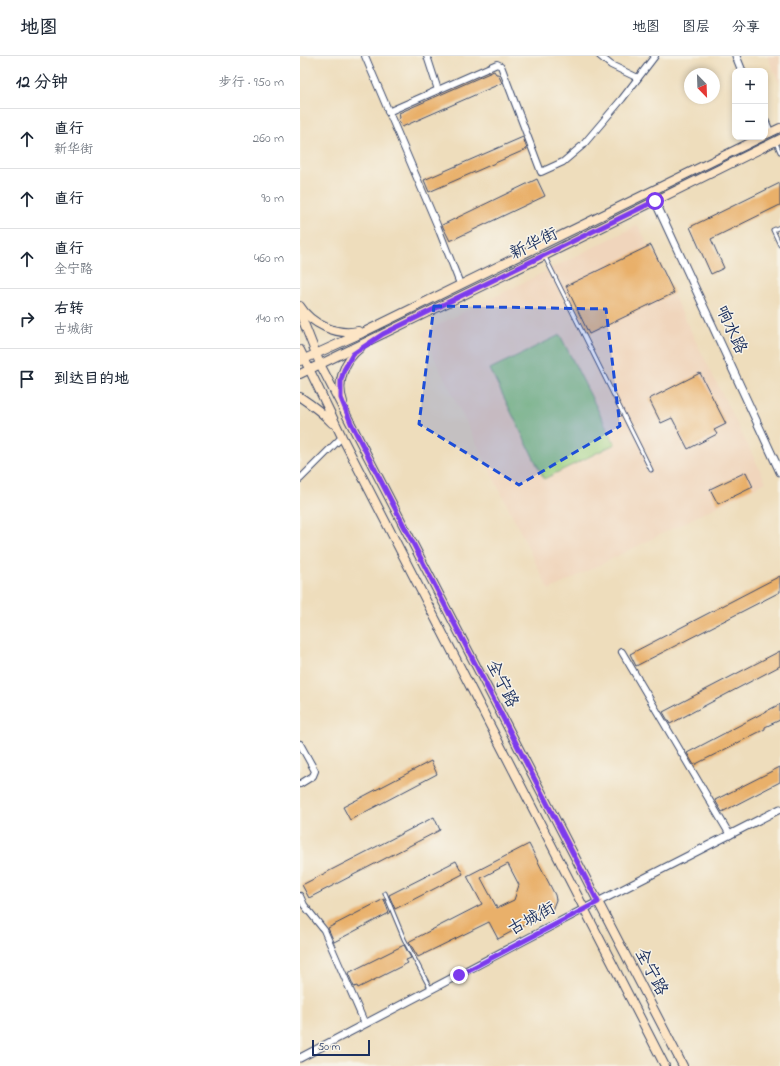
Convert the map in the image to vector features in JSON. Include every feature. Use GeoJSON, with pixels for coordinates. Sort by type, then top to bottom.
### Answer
{"type":"FeatureCollection","features":[{"type":"Feature","properties":{"kind":"main road"},"geometry":{"type":"LineString","coordinates":[[768,134],[780,128]]}},
{"type":"Feature","properties":{"kind":"main road","name":"新华街"},"geometry":{"type":"LineString","coordinates":[[302,360],[756,140]]}},
{"type":"Feature","properties":{"kind":"main road","name":"新华街"},"geometry":{"type":"LineString","coordinates":[[300,374],[544,256],[778,140]]}},
{"type":"Feature","properties":{"kind":"main road"},"geometry":{"type":"LineString","coordinates":[[300,306],[303,311],[317,322],[326,328],[338,332],[357,332],[383,322]]}},
{"type":"Feature","properties":{"kind":"main road","name":"全宁路"},"geometry":{"type":"LineString","coordinates":[[300,313],[320,364],[683,1066]]}},
{"type":"Feature","properties":{"kind":"main road"},"geometry":{"type":"LineString","coordinates":[[351,423],[341,398],[340,384],[344,370],[353,354],[383,334]]}},
{"type":"Feature","properties":{"kind":"main road","name":"全宁路"},"geometry":{"type":"LineString","coordinates":[[300,350],[302,360],[665,1066]]}},
{"type":"Feature","properties":{"kind":"main road"},"geometry":{"type":"LineString","coordinates":[[300,397],[323,413],[340,433]]}},
{"type":"Feature","properties":{"kind":"street"},"geometry":{"type":"LineString","coordinates":[[365,56],[460,284]]}},
{"type":"Feature","properties":{"kind":"street"},"geometry":{"type":"LineString","coordinates":[[427,56],[438,90]]}},
{"type":"Feature","properties":{"kind":"street"},"geometry":{"type":"LineString","coordinates":[[600,56],[611,65],[638,78]]}},
{"type":"Feature","properties":{"kind":"street"},"geometry":{"type":"LineString","coordinates":[[388,112],[497,64],[500,66],[541,172],[564,162],[583,146],[655,56]]}},
{"type":"Feature","properties":{"kind":"street"},"geometry":{"type":"LineString","coordinates":[[736,56],[741,68]]}},
{"type":"Feature","properties":{"kind":"street","name":"响水路"},"geometry":{"type":"LineString","coordinates":[[655,201],[780,472]]}},
{"type":"Feature","properties":{"kind":"street"},"geometry":{"type":"LineString","coordinates":[[300,479],[340,433]]}},
{"type":"Feature","properties":{"kind":"street"},"geometry":{"type":"LineString","coordinates":[[622,652],[730,835]]}},
{"type":"Feature","properties":{"kind":"street"},"geometry":{"type":"LineString","coordinates":[[300,744],[315,771],[313,776],[300,784]]}},
{"type":"Feature","properties":{"kind":"street","name":"古城街"},"geometry":{"type":"LineString","coordinates":[[300,1058],[584,909],[780,809]]}},
{"type":"Feature","properties":{"kind":"street"},"geometry":{"type":"LineString","coordinates":[[300,896],[304,905],[324,930],[365,1024]]}},
{"type":"Feature","properties":{"kind":"lane"},"geometry":{"type":"LineString","coordinates":[[778,140],[780,152]]}},
{"type":"Feature","properties":{"kind":"lane"},"geometry":{"type":"LineString","coordinates":[[780,227],[774,230],[780,244]]}},
{"type":"Feature","properties":{"kind":"lane"},"geometry":{"type":"LineString","coordinates":[[544,256],[650,470]]}},
{"type":"Feature","properties":{"kind":"lane"},"geometry":{"type":"LineString","coordinates":[[385,892],[404,939],[431,990]]}},
{"type":"Feature","properties":{"kind":"highlighted area"},"geometry":{"type":"Polygon","coordinates":[[[434,306],[606,309],[620,426],[519,485],[419,424],[434,306]]]}},
{"type":"Feature","properties":{"kind":"shaded area"},"geometry":{"type":"Polygon","coordinates":[[[767,56],[780,56],[780,84],[767,56]]]}},
{"type":"Feature","properties":{"kind":"shaded area"},"geometry":{"type":"Polygon","coordinates":[[[638,225],[766,482],[549,590],[422,333],[638,225]]]}},
{"type":"Feature","properties":{"kind":"green space"},"geometry":{"type":"Polygon","coordinates":[[[560,335],[615,444],[544,479],[490,369],[560,335]]]}},
{"type":"Feature","properties":{"kind":"building"},"geometry":{"type":"Polygon","coordinates":[[[494,71],[498,74],[502,83],[402,127],[398,119],[400,118],[399,113],[494,71]]]}},
{"type":"Feature","properties":{"kind":"building"},"geometry":{"type":"Polygon","coordinates":[[[523,137],[527,149],[429,192],[424,180],[523,137]]]}},
{"type":"Feature","properties":{"kind":"building"},"geometry":{"type":"Polygon","coordinates":[[[537,179],[545,196],[450,241],[442,225],[537,179]]]}},
{"type":"Feature","properties":{"kind":"building"},"geometry":{"type":"Polygon","coordinates":[[[780,183],[780,205],[711,239],[724,268],[711,274],[690,227],[780,183]]]}},
{"type":"Feature","properties":{"kind":"building"},"geometry":{"type":"Polygon","coordinates":[[[651,245],[674,293],[589,334],[566,286],[651,245]]]}},
{"type":"Feature","properties":{"kind":"building"},"geometry":{"type":"Polygon","coordinates":[[[700,373],[726,424],[714,430],[717,434],[688,449],[672,418],[661,423],[649,399],[700,373]]]}},
{"type":"Feature","properties":{"kind":"building"},"geometry":{"type":"Polygon","coordinates":[[[746,472],[753,487],[718,504],[710,489],[746,472]]]}},
{"type":"Feature","properties":{"kind":"building"},"geometry":{"type":"Polygon","coordinates":[[[780,576],[780,592],[636,666],[630,654],[780,576]]]}},
{"type":"Feature","properties":{"kind":"building"},"geometry":{"type":"Polygon","coordinates":[[[780,651],[780,666],[670,724],[663,712],[780,651]]]}},
{"type":"Feature","properties":{"kind":"building"},"geometry":{"type":"Polygon","coordinates":[[[780,704],[780,720],[694,765],[687,753],[780,704]]]}},
{"type":"Feature","properties":{"kind":"building"},"geometry":{"type":"Polygon","coordinates":[[[431,761],[437,774],[350,820],[343,807],[431,761]]]}},
{"type":"Feature","properties":{"kind":"building"},"geometry":{"type":"Polygon","coordinates":[[[780,767],[780,782],[722,812],[715,800],[780,767]]]}},
{"type":"Feature","properties":{"kind":"building"},"geometry":{"type":"Polygon","coordinates":[[[434,817],[440,830],[309,898],[302,885],[434,817]]]}},
{"type":"Feature","properties":{"kind":"building"},"geometry":{"type":"Polygon","coordinates":[[[529,844],[555,895],[556,900],[552,910],[498,939],[489,922],[418,957],[409,942],[410,941],[482,904],[467,876],[529,844]],[[508,864],[481,878],[497,908],[514,900],[519,885],[508,864]]]}},
{"type":"Feature","properties":{"kind":"building"},"geometry":{"type":"Polygon","coordinates":[[[456,861],[463,874],[395,909],[389,895],[456,861]]]}},
{"type":"Feature","properties":{"kind":"building"},"geometry":{"type":"Polygon","coordinates":[[[384,899],[389,913],[334,942],[328,928],[384,899]]]}},
{"type":"Feature","properties":{"kind":"building"},"geometry":{"type":"Polygon","coordinates":[[[404,945],[411,958],[406,960],[408,963],[358,988],[357,986],[354,987],[348,973],[404,945]]]}},
{"type":"Feature","properties":{"kind":"route"},"geometry":{"type":"LineString","coordinates":[[459,975],[598,902],[351,423],[341,398],[341,380],[347,362],[353,354],[358,349],[383,334],[655,201]]}}]}
